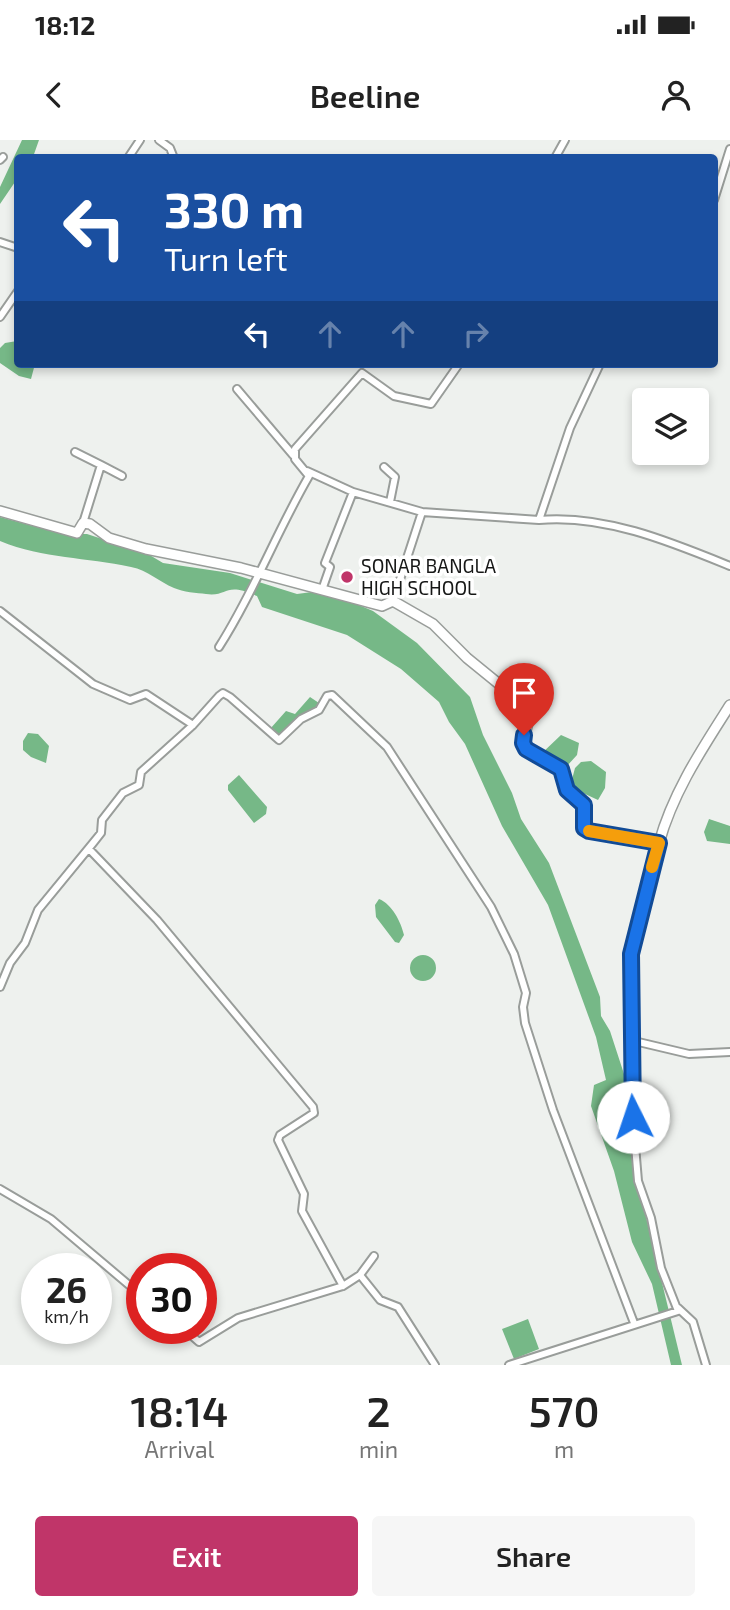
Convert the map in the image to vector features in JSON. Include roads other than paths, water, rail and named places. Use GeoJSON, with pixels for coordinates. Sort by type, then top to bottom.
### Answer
{"type":"FeatureCollection","features":[{"type":"Feature","properties":{"kind":"street"},"geometry":{"type":"LineString","coordinates":[[159,140],[170,148],[172,154]]}},
{"type":"Feature","properties":{"kind":"street"},"geometry":{"type":"LineString","coordinates":[[718,187],[730,149]]}},
{"type":"Feature","properties":{"kind":"street"},"geometry":{"type":"LineString","coordinates":[[0,317],[14,296]]}},
{"type":"Feature","properties":{"kind":"street"},"geometry":{"type":"LineString","coordinates":[[293,455],[362,373],[394,396],[431,404],[456,368]]}},
{"type":"Feature","properties":{"kind":"street"},"geometry":{"type":"LineString","coordinates":[[539,520],[570,428],[598,368]]}},
{"type":"Feature","properties":{"kind":"street"},"geometry":{"type":"LineString","coordinates":[[219,647],[251,597],[282,521],[309,476],[237,389]]}},
{"type":"Feature","properties":{"kind":"street"},"geometry":{"type":"LineString","coordinates":[[75,452],[122,476]]}},
{"type":"Feature","properties":{"kind":"street"},"geometry":{"type":"LineString","coordinates":[[0,511],[76,533],[83,523],[101,465]]}},
{"type":"Feature","properties":{"kind":"street"},"geometry":{"type":"LineString","coordinates":[[384,467],[395,477],[390,502]]}},
{"type":"Feature","properties":{"kind":"street"},"geometry":{"type":"LineString","coordinates":[[307,471],[353,492],[422,512],[539,520],[558,518],[609,526],[684,547],[730,566]]}},
{"type":"Feature","properties":{"kind":"street"},"geometry":{"type":"LineString","coordinates":[[322,590],[330,567],[325,563],[353,492]]}},
{"type":"Feature","properties":{"kind":"street"},"geometry":{"type":"LineString","coordinates":[[83,523],[90,524],[109,538],[145,549],[382,606],[393,601],[422,512]]}},
{"type":"Feature","properties":{"kind":"street"},"geometry":{"type":"LineString","coordinates":[[393,601],[433,624],[467,658],[531,710],[523,743],[534,755],[561,769],[567,790],[584,805],[584,828],[659,843]]}},
{"type":"Feature","properties":{"kind":"street"},"geometry":{"type":"LineString","coordinates":[[0,611],[93,684],[130,700],[146,694],[193,725]]}},
{"type":"Feature","properties":{"kind":"street"},"geometry":{"type":"LineString","coordinates":[[0,987],[10,963],[25,943],[38,910],[89,849],[100,833],[102,820],[123,793],[139,785],[141,772],[223,694],[279,740],[301,719],[319,710],[327,696],[332,695],[387,747],[491,907],[514,954],[526,993],[524,1023],[553,1110],[634,1324]]}},
{"type":"Feature","properties":{"kind":"street"},"geometry":{"type":"LineString","coordinates":[[706,1365],[693,1322],[677,1311],[661,1268],[651,1218],[638,1181],[630,1040],[631,954],[672,803],[703,745],[730,705]]}},
{"type":"Feature","properties":{"kind":"street"},"geometry":{"type":"LineString","coordinates":[[89,849],[157,920],[313,1107],[314,1113],[280,1135],[278,1140],[304,1194],[302,1211],[343,1286]]}},
{"type":"Feature","properties":{"kind":"street"},"geometry":{"type":"LineString","coordinates":[[630,1040],[690,1054],[730,1052]]}},
{"type":"Feature","properties":{"kind":"street"},"geometry":{"type":"LineString","coordinates":[[0,1189],[51,1219],[126,1282]]}},
{"type":"Feature","properties":{"kind":"street"},"geometry":{"type":"LineString","coordinates":[[217,1331],[238,1318],[343,1286],[360,1275],[374,1256]]}},
{"type":"Feature","properties":{"kind":"street"},"geometry":{"type":"LineString","coordinates":[[360,1275],[380,1300],[398,1307],[435,1365]]}},
{"type":"Feature","properties":{"kind":"street"},"geometry":{"type":"LineString","coordinates":[[509,1365],[575,1347],[677,1311]]}},
{"type":"Feature","properties":{"kind":"place","name":"SONAR BANGLA HIGH SCHOOL"},"geometry":{"type":"Point","coordinates":[347,577]}}]}
